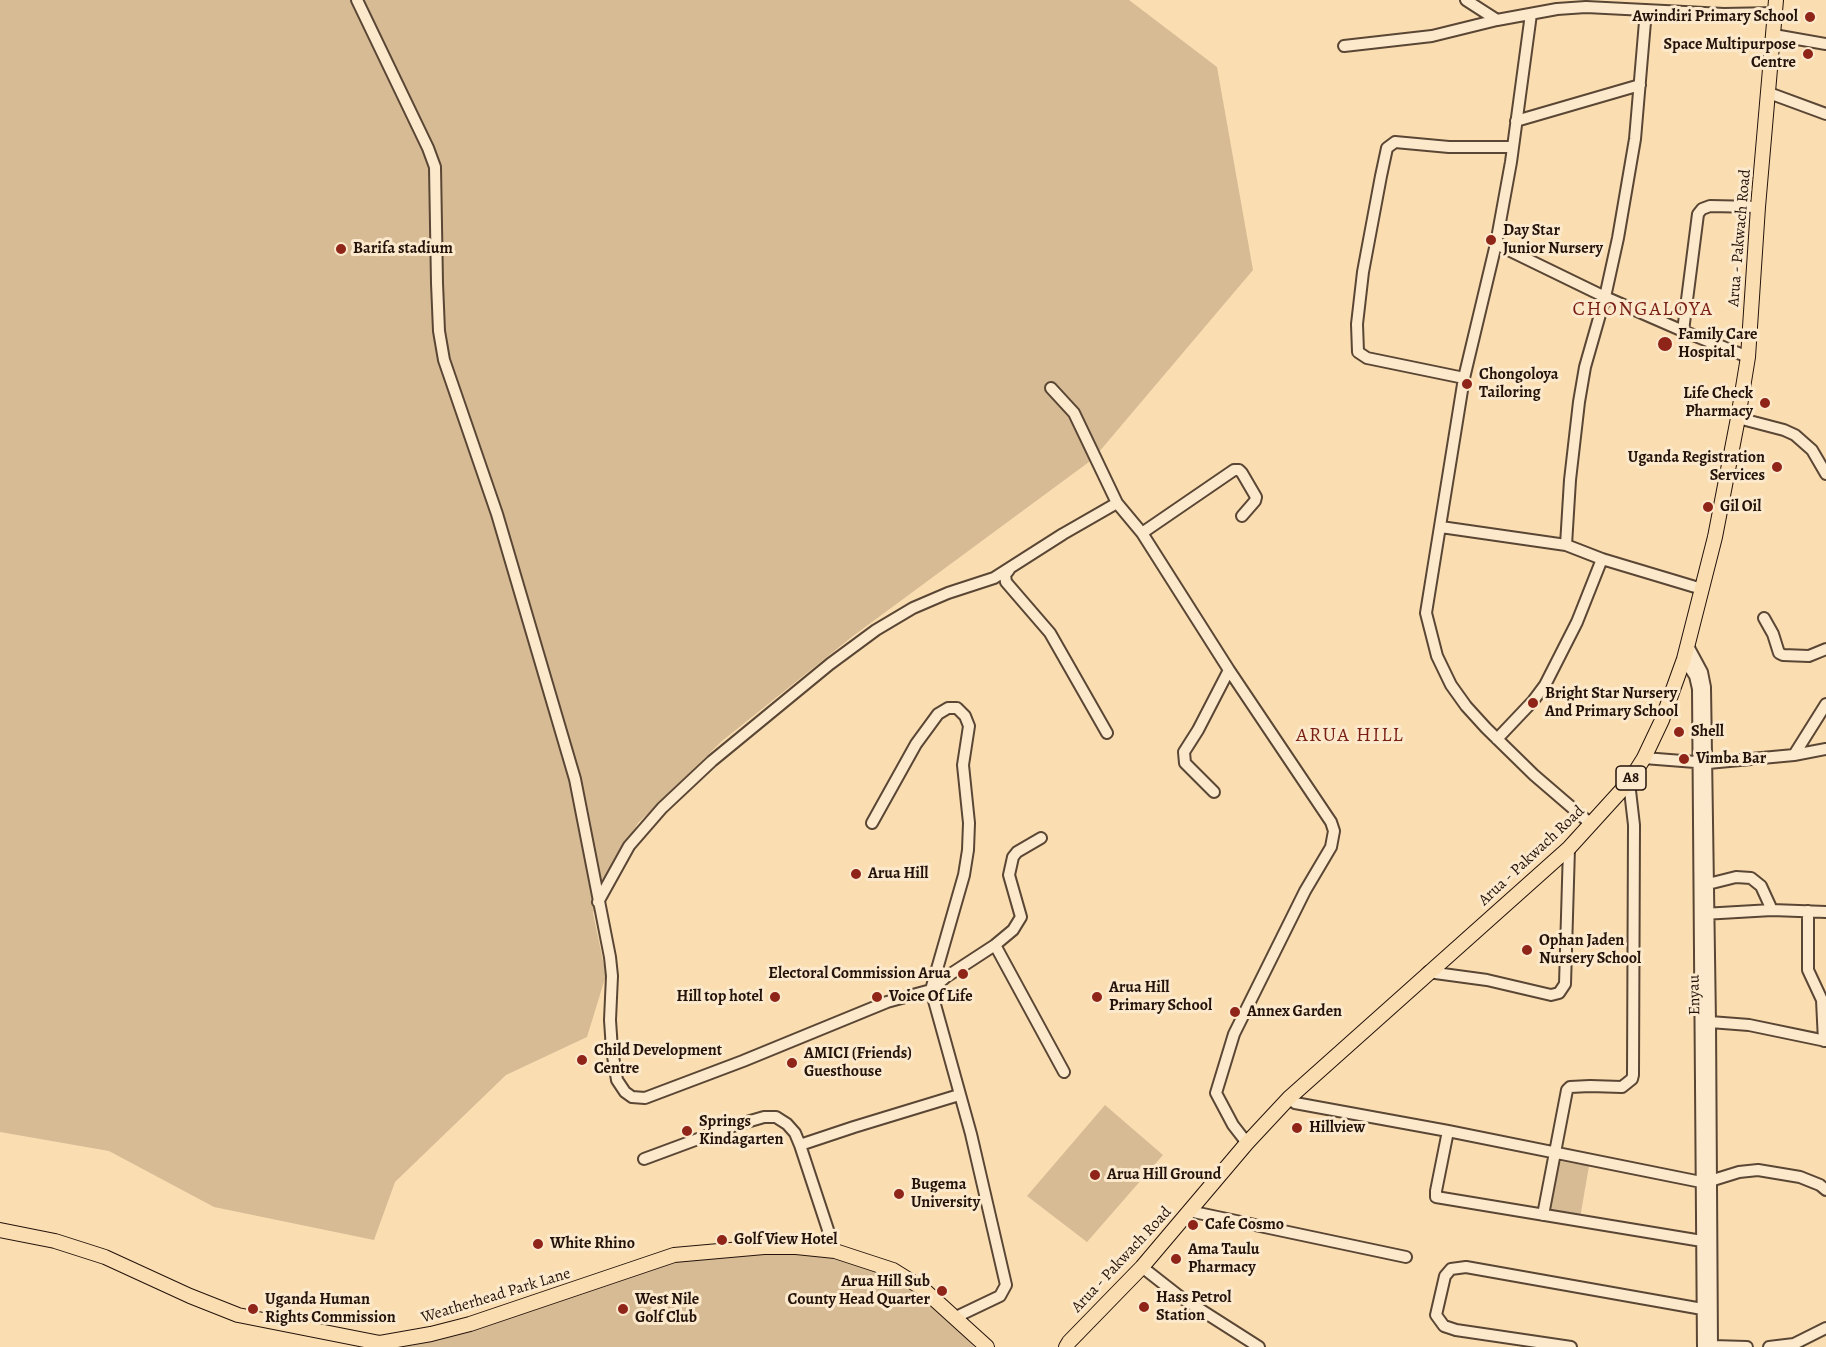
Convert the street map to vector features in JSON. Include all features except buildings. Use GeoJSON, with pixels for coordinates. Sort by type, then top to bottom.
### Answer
{"type":"FeatureCollection","features":[{"type":"Feature","properties":{"kind":"main road","name":"Arua - Pakwach Road"},"geometry":{"type":"LineString","coordinates":[[1054,1347],[1067,1344],[1142,1267],[1247,1143],[1289,1098],[1569,848],[1629,782],[1644,758],[1662,720],[1686,653],[1714,537],[1738,418],[1748,357],[1758,207],[1776,7]]}},
{"type":"Feature","properties":{"kind":"main road","name":"Weatherhead Park Lane"},"geometry":{"type":"LineString","coordinates":[[0,1230],[55,1241],[96,1254],[212,1306],[238,1315],[380,1345],[470,1324],[674,1255],[764,1247],[835,1251],[892,1270],[922,1288],[988,1346]]}},
{"type":"Feature","properties":{"kind":"street"},"geometry":{"type":"LineString","coordinates":[[357,0],[435,167],[439,331],[444,360],[497,514],[575,779],[612,976],[610,1020],[612,1050],[617,1080],[625,1092],[632,1097],[645,1098],[887,1002],[931,990],[1013,930],[1021,917],[1009,875],[1013,857],[1017,852],[1041,838]]}},
{"type":"Feature","properties":{"kind":"street"},"geometry":{"type":"LineString","coordinates":[[1466,0],[1497,20]]}},
{"type":"Feature","properties":{"kind":"street"},"geometry":{"type":"LineString","coordinates":[[1344,46],[1432,36],[1497,20],[1557,9],[1610,4],[1646,10],[1724,14],[1776,7]]}},
{"type":"Feature","properties":{"kind":"street"},"geometry":{"type":"LineString","coordinates":[[1566,544],[1570,480],[1579,402],[1585,367],[1605,297],[1618,238],[1635,140],[1646,10]]}},
{"type":"Feature","properties":{"kind":"street"},"geometry":{"type":"LineString","coordinates":[[1532,14],[1496,244],[1464,378],[1426,613],[1437,656],[1451,685],[1466,706],[1534,775],[1591,824]]}},
{"type":"Feature","properties":{"kind":"street"},"geometry":{"type":"LineString","coordinates":[[1774,35],[1826,44]]}},
{"type":"Feature","properties":{"kind":"street"},"geometry":{"type":"LineString","coordinates":[[1516,121],[1640,85]]}},
{"type":"Feature","properties":{"kind":"street"},"geometry":{"type":"LineString","coordinates":[[1768,93],[1826,114]]}},
{"type":"Feature","properties":{"kind":"street"},"geometry":{"type":"LineString","coordinates":[[1464,378],[1367,358],[1358,352],[1357,324],[1362,282],[1381,176],[1387,148],[1395,142],[1449,147],[1513,147]]}},
{"type":"Feature","properties":{"kind":"street"},"geometry":{"type":"LineString","coordinates":[[1683,331],[1698,214],[1702,209],[1710,206],[1758,207]]}},
{"type":"Feature","properties":{"kind":"street"},"geometry":{"type":"LineString","coordinates":[[1496,244],[1605,297],[1748,357]]}},
{"type":"Feature","properties":{"kind":"street"},"geometry":{"type":"LineString","coordinates":[[1051,388],[1074,413],[1117,503],[1142,533],[1228,670],[1331,822],[1334,831],[1330,847],[1305,891],[1234,1034],[1216,1093],[1233,1125],[1247,1143]]}},
{"type":"Feature","properties":{"kind":"street"},"geometry":{"type":"LineString","coordinates":[[1738,418],[1784,430],[1805,441],[1826,474]]}},
{"type":"Feature","properties":{"kind":"street"},"geometry":{"type":"LineString","coordinates":[[1812,450],[1826,454]]}},
{"type":"Feature","properties":{"kind":"street"},"geometry":{"type":"LineString","coordinates":[[1142,533],[1234,470],[1242,473],[1256,497],[1242,516]]}},
{"type":"Feature","properties":{"kind":"street"},"geometry":{"type":"LineString","coordinates":[[598,902],[629,846],[641,830],[712,761],[789,697],[876,630],[924,602],[986,581],[1009,570],[1063,534],[1117,503]]}},
{"type":"Feature","properties":{"kind":"street"},"geometry":{"type":"LineString","coordinates":[[1440,527],[1566,544],[1602,559],[1702,589]]}},
{"type":"Feature","properties":{"kind":"street"},"geometry":{"type":"LineString","coordinates":[[1497,739],[1545,685],[1577,622],[1602,559]]}},
{"type":"Feature","properties":{"kind":"street"},"geometry":{"type":"LineString","coordinates":[[1009,570],[1005,575],[1006,582],[1050,633],[1107,733]]}},
{"type":"Feature","properties":{"kind":"street"},"geometry":{"type":"LineString","coordinates":[[1764,618],[1773,634],[1779,653],[1783,655],[1809,656],[1826,648]]}},
{"type":"Feature","properties":{"kind":"street","name":"Enyau"},"geometry":{"type":"LineString","coordinates":[[1686,653],[1698,689],[1708,884],[1704,914],[1710,1022],[1706,1182]]}},
{"type":"Feature","properties":{"kind":"street"},"geometry":{"type":"LineString","coordinates":[[1214,792],[1185,763],[1184,752],[1198,730],[1228,670]]}},
{"type":"Feature","properties":{"kind":"street"},"geometry":{"type":"LineString","coordinates":[[1794,755],[1826,704]]}},
{"type":"Feature","properties":{"kind":"street"},"geometry":{"type":"LineString","coordinates":[[872,823],[916,744],[938,714],[948,708],[957,708],[969,726],[963,765],[969,823],[968,850],[964,875],[931,990],[971,1134],[1005,1285],[1000,1296],[956,1317]]}},
{"type":"Feature","properties":{"kind":"street"},"geometry":{"type":"LineString","coordinates":[[1644,758],[1703,763],[1794,755],[1826,748]]}},
{"type":"Feature","properties":{"kind":"street","name":"Enyau"},"geometry":{"type":"LineString","coordinates":[[1703,763],[1706,1242],[1709,1347]]}},
{"type":"Feature","properties":{"kind":"street"},"geometry":{"type":"LineString","coordinates":[[1543,1215],[1567,1090],[1570,1087],[1622,1087],[1633,1075],[1634,825],[1629,782]]}},
{"type":"Feature","properties":{"kind":"street"},"geometry":{"type":"LineString","coordinates":[[1428,972],[1487,980],[1551,995],[1559,993],[1565,984],[1569,848]]}},
{"type":"Feature","properties":{"kind":"street"},"geometry":{"type":"LineString","coordinates":[[1708,884],[1737,877],[1750,878],[1761,886],[1772,910]]}},
{"type":"Feature","properties":{"kind":"street"},"geometry":{"type":"LineString","coordinates":[[1704,914],[1772,910],[1826,912]]}},
{"type":"Feature","properties":{"kind":"street"},"geometry":{"type":"LineString","coordinates":[[1710,1022],[1749,1025],[1825,1041],[1822,1000],[1808,970],[1808,911]]}},
{"type":"Feature","properties":{"kind":"street"},"geometry":{"type":"LineString","coordinates":[[995,945],[1064,1072]]}},
{"type":"Feature","properties":{"kind":"street"},"geometry":{"type":"LineString","coordinates":[[800,1145],[959,1095]]}},
{"type":"Feature","properties":{"kind":"street"},"geometry":{"type":"LineString","coordinates":[[1289,1098],[1295,1103],[1706,1182],[1739,1172],[1758,1170],[1800,1177],[1826,1190]]}},
{"type":"Feature","properties":{"kind":"street"},"geometry":{"type":"LineString","coordinates":[[644,1159],[764,1117],[776,1117],[795,1133],[835,1251]]}},
{"type":"Feature","properties":{"kind":"street"},"geometry":{"type":"LineString","coordinates":[[1448,1131],[1436,1197],[1706,1242]]}},
{"type":"Feature","properties":{"kind":"street"},"geometry":{"type":"LineString","coordinates":[[1190,1211],[1406,1257]]}},
{"type":"Feature","properties":{"kind":"street"},"geometry":{"type":"LineString","coordinates":[[1142,1267],[1179,1296],[1259,1347]]}},
{"type":"Feature","properties":{"kind":"street"},"geometry":{"type":"LineString","coordinates":[[1571,1347],[1456,1330],[1444,1326],[1436,1315],[1445,1276],[1451,1269],[1466,1267],[1708,1310]]}},
{"type":"Feature","properties":{"kind":"street"},"geometry":{"type":"LineString","coordinates":[[1768,1347],[1794,1344],[1826,1328]]}},
{"type":"Feature","properties":{"kind":"street"},"geometry":{"type":"LineString","coordinates":[[1709,1347],[1747,1347]]}},
{"type":"Feature","properties":{"kind":"shaded area"},"geometry":{"type":"Polygon","coordinates":[[[0,0],[1129,0],[1217,67],[1253,270],[1093,459],[853,636],[722,741],[638,823],[602,885],[593,913],[606,975],[587,1037],[506,1075],[395,1182],[374,1240],[214,1207],[109,1151],[0,1132],[0,0]]]}},
{"type":"Feature","properties":{"kind":"shaded area","name":"Arua Hill Ground"},"geometry":{"type":"Polygon","coordinates":[[[1105,1105],[1163,1155],[1087,1242],[1027,1196],[1105,1105]]]}},
{"type":"Feature","properties":{"kind":"shaded area"},"geometry":{"type":"Polygon","coordinates":[[[1558,1161],[1589,1166],[1580,1218],[1548,1213],[1558,1161]]]}},
{"type":"Feature","properties":{"kind":"shaded area"},"geometry":{"type":"Polygon","coordinates":[[[767,1249],[826,1253],[885,1272],[939,1309],[974,1347],[402,1347],[538,1306],[652,1262],[767,1249]]]}},
{"type":"Feature","properties":{"kind":"place","name":"Awindiri Primary School"},"geometry":{"type":"Point","coordinates":[1810,17]}},
{"type":"Feature","properties":{"kind":"place","name":"Space Multipurpose Centre"},"geometry":{"type":"Point","coordinates":[1808,54]}},
{"type":"Feature","properties":{"kind":"place","name":"Day Star Junior Nursery"},"geometry":{"type":"Point","coordinates":[1491,240]}},
{"type":"Feature","properties":{"kind":"place","name":"Barifa stadium"},"geometry":{"type":"Point","coordinates":[341,249]}},
{"type":"Feature","properties":{"kind":"place","name":"Family Care Hospital"},"geometry":{"type":"Point","coordinates":[1665,344]}},
{"type":"Feature","properties":{"kind":"place","name":"Chongoloya Tailoring"},"geometry":{"type":"Point","coordinates":[1467,384]}},
{"type":"Feature","properties":{"kind":"place","name":"Life Check Pharmacy"},"geometry":{"type":"Point","coordinates":[1765,403]}},
{"type":"Feature","properties":{"kind":"place","name":"Uganda Registration Services"},"geometry":{"type":"Point","coordinates":[1777,467]}},
{"type":"Feature","properties":{"kind":"place","name":"Gil Oil"},"geometry":{"type":"Point","coordinates":[1708,507]}},
{"type":"Feature","properties":{"kind":"place","name":"Bright Star Nursery And Primary School"},"geometry":{"type":"Point","coordinates":[1533,703]}},
{"type":"Feature","properties":{"kind":"place","name":"Shell"},"geometry":{"type":"Point","coordinates":[1679,732]}},
{"type":"Feature","properties":{"kind":"place","name":"Vimba Bar"},"geometry":{"type":"Point","coordinates":[1684,759]}},
{"type":"Feature","properties":{"kind":"place","name":"Arua Hill"},"geometry":{"type":"Point","coordinates":[856,874]}},
{"type":"Feature","properties":{"kind":"place","name":"Ophan Jaden Nursery School"},"geometry":{"type":"Point","coordinates":[1527,950]}},
{"type":"Feature","properties":{"kind":"place","name":"Electoral Commission Arua"},"geometry":{"type":"Point","coordinates":[963,974]}},
{"type":"Feature","properties":{"kind":"place","name":"Hill top hotel"},"geometry":{"type":"Point","coordinates":[775,997]}},
{"type":"Feature","properties":{"kind":"place","name":"Voice Of Life"},"geometry":{"type":"Point","coordinates":[877,997]}},
{"type":"Feature","properties":{"kind":"place","name":"Arua Hill Primary School"},"geometry":{"type":"Point","coordinates":[1097,997]}},
{"type":"Feature","properties":{"kind":"place","name":"Annex Garden"},"geometry":{"type":"Point","coordinates":[1235,1012]}},
{"type":"Feature","properties":{"kind":"place","name":"Child Development Centre"},"geometry":{"type":"Point","coordinates":[582,1060]}},
{"type":"Feature","properties":{"kind":"place","name":"AMICI (Friends) Guesthouse"},"geometry":{"type":"Point","coordinates":[792,1063]}},
{"type":"Feature","properties":{"kind":"place","name":"Hillview"},"geometry":{"type":"Point","coordinates":[1297,1128]}},
{"type":"Feature","properties":{"kind":"place","name":"Springs Kindagarten"},"geometry":{"type":"Point","coordinates":[687,1131]}},
{"type":"Feature","properties":{"kind":"place","name":"Arua Hill Ground"},"geometry":{"type":"Point","coordinates":[1095,1175]}},
{"type":"Feature","properties":{"kind":"place","name":"Bugema University"},"geometry":{"type":"Point","coordinates":[899,1194]}},
{"type":"Feature","properties":{"kind":"place","name":"Cafe Cosmo"},"geometry":{"type":"Point","coordinates":[1193,1225]}},
{"type":"Feature","properties":{"kind":"place","name":"Golf View Hotel"},"geometry":{"type":"Point","coordinates":[722,1240]}},
{"type":"Feature","properties":{"kind":"place","name":"White Rhino"},"geometry":{"type":"Point","coordinates":[538,1244]}},
{"type":"Feature","properties":{"kind":"place","name":"Ama Taulu Pharmacy"},"geometry":{"type":"Point","coordinates":[1176,1259]}},
{"type":"Feature","properties":{"kind":"place","name":"Arua Hill Sub County Head Quarter"},"geometry":{"type":"Point","coordinates":[942,1291]}},
{"type":"Feature","properties":{"kind":"place","name":"Hass Petrol Station"},"geometry":{"type":"Point","coordinates":[1144,1307]}},
{"type":"Feature","properties":{"kind":"place","name":"Uganda Human Rights Commission"},"geometry":{"type":"Point","coordinates":[253,1309]}},
{"type":"Feature","properties":{"kind":"place","name":"West Nile Golf Club"},"geometry":{"type":"Point","coordinates":[623,1309]}},
{"type":"Feature","properties":{"kind":"district","name":"CHONGALOYA"},"geometry":{"type":"Point","coordinates":[1643,310]}},
{"type":"Feature","properties":{"kind":"district","name":"ARUA HILL"},"geometry":{"type":"Point","coordinates":[1350,736]}}]}
